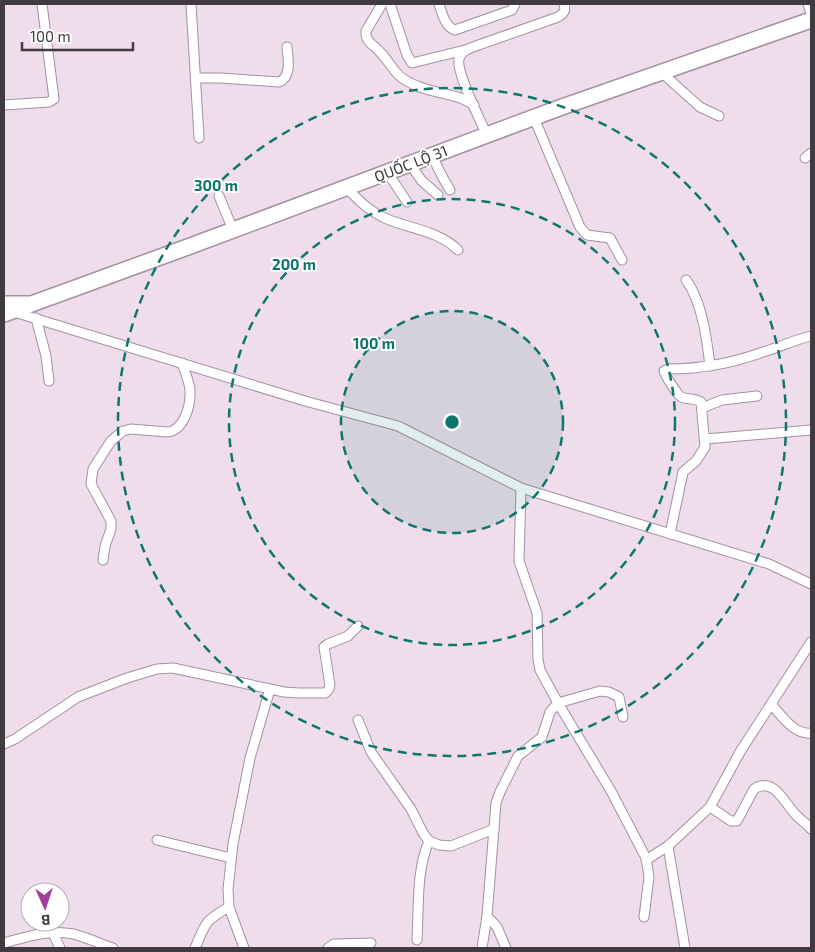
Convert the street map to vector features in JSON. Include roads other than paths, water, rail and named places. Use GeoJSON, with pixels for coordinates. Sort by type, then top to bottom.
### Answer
{"type":"FeatureCollection","features":[{"type":"Feature","properties":{"kind":"highway","name":"QUỐC LỘ 31"},"geometry":{"type":"LineString","coordinates":[[6,309],[37,302],[487,135],[811,20]]}},
{"type":"Feature","properties":{"kind":"street"},"geometry":{"type":"LineString","coordinates":[[4,105],[49,102],[54,99],[42,4]]}},
{"type":"Feature","properties":{"kind":"street"},"geometry":{"type":"LineString","coordinates":[[191,4],[199,138]]}},
{"type":"Feature","properties":{"kind":"street"},"geometry":{"type":"LineString","coordinates":[[382,4],[366,31],[366,36],[367,40],[378,50],[394,71],[402,78],[419,87],[435,93],[457,97],[474,105]]}},
{"type":"Feature","properties":{"kind":"street"},"geometry":{"type":"LineString","coordinates":[[390,4],[407,55],[412,63],[465,50],[558,17],[564,14],[564,4]]}},
{"type":"Feature","properties":{"kind":"street"},"geometry":{"type":"LineString","coordinates":[[438,4],[450,29],[455,30],[512,10],[516,4]]}},
{"type":"Feature","properties":{"kind":"street"},"geometry":{"type":"LineString","coordinates":[[808,4],[811,13]]}},
{"type":"Feature","properties":{"kind":"street"},"geometry":{"type":"LineString","coordinates":[[196,78],[279,82],[287,76],[287,47]]}},
{"type":"Feature","properties":{"kind":"street"},"geometry":{"type":"LineString","coordinates":[[465,50],[460,54],[458,60],[460,72],[487,135]]}},
{"type":"Feature","properties":{"kind":"street"},"geometry":{"type":"LineString","coordinates":[[661,72],[700,108],[719,116]]}},
{"type":"Feature","properties":{"kind":"street"},"geometry":{"type":"LineString","coordinates":[[534,118],[580,227],[587,235],[610,238],[622,260]]}},
{"type":"Feature","properties":{"kind":"street"},"geometry":{"type":"LineString","coordinates":[[432,156],[450,190]]}},
{"type":"Feature","properties":{"kind":"street"},"geometry":{"type":"LineString","coordinates":[[410,164],[422,181],[438,195]]}},
{"type":"Feature","properties":{"kind":"street"},"geometry":{"type":"LineString","coordinates":[[387,172],[407,202]]}},
{"type":"Feature","properties":{"kind":"street"},"geometry":{"type":"LineString","coordinates":[[346,188],[377,214],[442,238],[458,250]]}},
{"type":"Feature","properties":{"kind":"street"},"geometry":{"type":"LineString","coordinates":[[219,196],[233,230]]}},
{"type":"Feature","properties":{"kind":"street"},"geometry":{"type":"LineString","coordinates":[[686,280],[692,288],[700,313],[708,346],[710,366]]}},
{"type":"Feature","properties":{"kind":"street"},"geometry":{"type":"LineString","coordinates":[[6,309],[305,401],[398,426],[521,488],[769,564],[811,584]]}},
{"type":"Feature","properties":{"kind":"street"},"geometry":{"type":"LineString","coordinates":[[36,318],[46,356],[49,381]]}},
{"type":"Feature","properties":{"kind":"street"},"geometry":{"type":"LineString","coordinates":[[670,534],[683,472],[696,461],[705,447],[705,438],[702,408],[698,400],[678,396],[673,384],[665,376],[664,371],[668,369],[710,366],[762,353],[811,336]]}},
{"type":"Feature","properties":{"kind":"street"},"geometry":{"type":"LineString","coordinates":[[103,560],[105,546],[111,529],[111,520],[91,484],[93,469],[111,441],[123,432],[131,430],[172,432],[179,428],[189,404],[190,395],[190,388],[182,363]]}},
{"type":"Feature","properties":{"kind":"street"},"geometry":{"type":"LineString","coordinates":[[702,408],[722,400],[757,396]]}},
{"type":"Feature","properties":{"kind":"street"},"geometry":{"type":"LineString","coordinates":[[705,438],[811,430]]}},
{"type":"Feature","properties":{"kind":"street"},"geometry":{"type":"LineString","coordinates":[[521,488],[519,561],[537,613],[539,664],[543,676],[558,703],[611,791],[646,860],[649,883],[644,917]]}},
{"type":"Feature","properties":{"kind":"street"},"geometry":{"type":"LineString","coordinates":[[6,740],[78,697],[127,678],[157,669],[173,668],[299,694],[323,694],[327,692],[330,684],[324,648],[328,644],[348,636],[358,626]]}},
{"type":"Feature","properties":{"kind":"street"},"geometry":{"type":"LineString","coordinates":[[646,860],[668,846],[710,807],[740,752],[811,642]]}},
{"type":"Feature","properties":{"kind":"street"},"geometry":{"type":"LineString","coordinates":[[244,948],[229,907],[228,889],[231,858],[250,758],[270,689]]}},
{"type":"Feature","properties":{"kind":"street"},"geometry":{"type":"LineString","coordinates":[[482,948],[487,916],[498,798],[514,763],[522,751],[542,737],[550,712],[558,703],[589,693],[609,692],[619,697],[623,717]]}},
{"type":"Feature","properties":{"kind":"street"},"geometry":{"type":"LineString","coordinates":[[771,704],[797,731],[811,732]]}},
{"type":"Feature","properties":{"kind":"street"},"geometry":{"type":"LineString","coordinates":[[358,720],[371,752],[411,809],[429,841],[439,845],[451,846],[494,829]]}},
{"type":"Feature","properties":{"kind":"street"},"geometry":{"type":"LineString","coordinates":[[710,807],[731,821],[737,821],[740,819],[754,789],[759,786],[768,786],[778,792],[796,815],[811,829]]}},
{"type":"Feature","properties":{"kind":"street"},"geometry":{"type":"LineString","coordinates":[[157,840],[231,858]]}},
{"type":"Feature","properties":{"kind":"street"},"geometry":{"type":"LineString","coordinates":[[417,940],[420,872],[422,858],[429,841]]}},
{"type":"Feature","properties":{"kind":"street"},"geometry":{"type":"LineString","coordinates":[[668,846],[685,948]]}},
{"type":"Feature","properties":{"kind":"street"},"geometry":{"type":"LineString","coordinates":[[194,948],[207,921],[212,916],[229,907]]}},
{"type":"Feature","properties":{"kind":"street"},"geometry":{"type":"LineString","coordinates":[[487,916],[497,927],[506,948]]}},
{"type":"Feature","properties":{"kind":"street"},"geometry":{"type":"LineString","coordinates":[[4,943],[38,934],[53,933],[73,934],[113,948]]}},
{"type":"Feature","properties":{"kind":"street"},"geometry":{"type":"LineString","coordinates":[[53,933],[60,948]]}},
{"type":"Feature","properties":{"kind":"street"},"geometry":{"type":"LineString","coordinates":[[328,948],[334,944],[371,943]]}}]}
